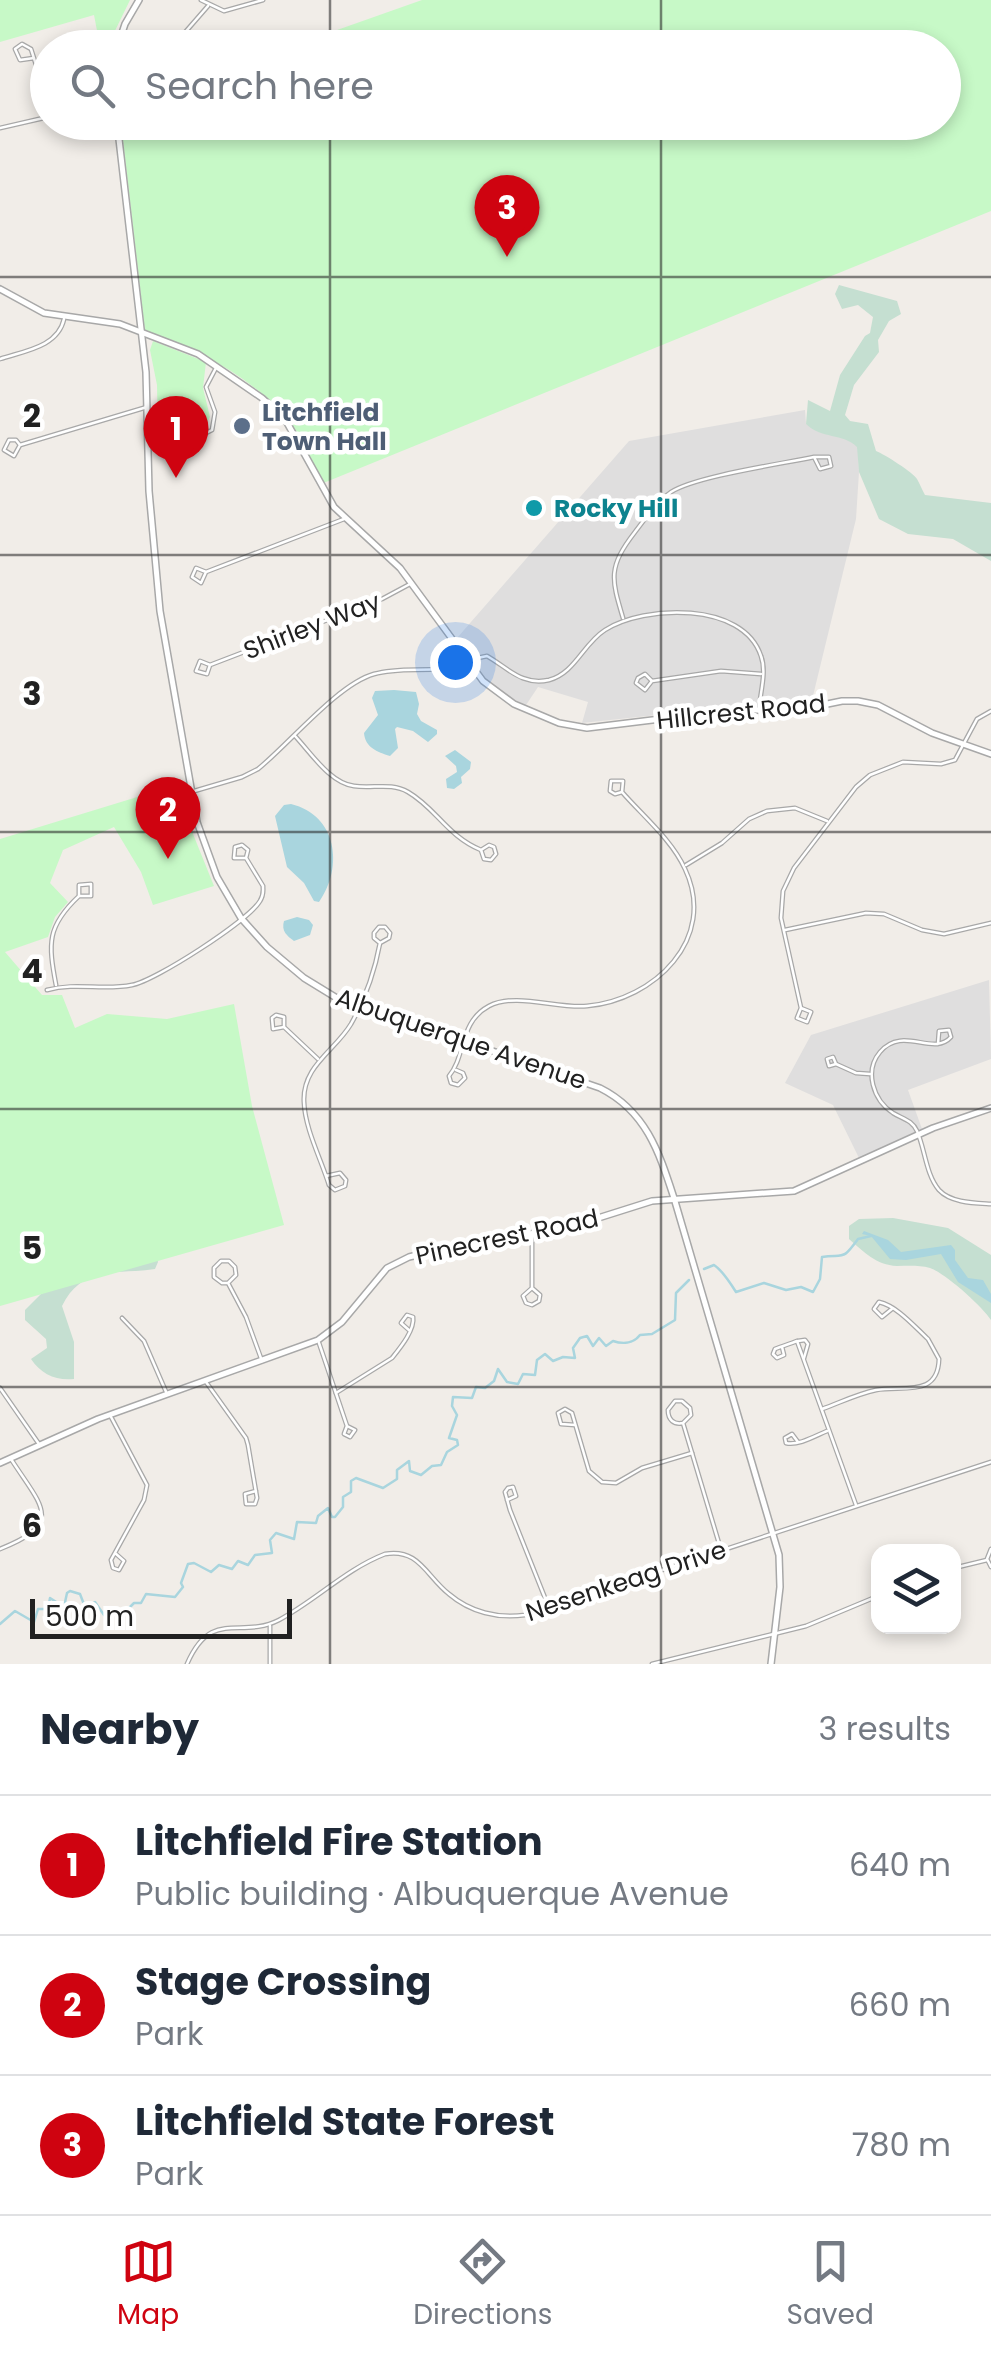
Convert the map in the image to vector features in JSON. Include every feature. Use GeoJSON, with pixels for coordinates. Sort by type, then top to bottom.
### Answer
{"type":"FeatureCollection","features":[{"type":"Feature","properties":{"kind":"street"},"geometry":{"type":"LineString","coordinates":[[123,30],[139,0]]}},
{"type":"Feature","properties":{"kind":"street"},"geometry":{"type":"LineString","coordinates":[[201,0],[232,11],[263,0]]}},
{"type":"Feature","properties":{"kind":"street"},"geometry":{"type":"LineString","coordinates":[[187,30],[208,5]]}},
{"type":"Feature","properties":{"kind":"street"},"geometry":{"type":"LineString","coordinates":[[0,128],[30,121]]}},
{"type":"Feature","properties":{"kind":"street","name":"Albuquerque Avenue"},"geometry":{"type":"LineString","coordinates":[[119,140],[142,332],[153,563],[191,792],[208,858],[241,918],[267,947],[304,978],[359,1008],[591,1084],[622,1101],[651,1134],[674,1198],[773,1534],[780,1571],[771,1664]]}},
{"type":"Feature","properties":{"kind":"street","name":"Hillcrest Road"},"geometry":{"type":"LineString","coordinates":[[0,289],[36,310],[113,323],[218,365],[285,419],[326,497],[412,583],[483,681],[503,698],[574,726],[620,725],[758,709],[788,712],[842,701],[868,702],[991,754]]}},
{"type":"Feature","properties":{"kind":"street"},"geometry":{"type":"LineString","coordinates":[[0,359],[48,342],[60,331],[64,317]]}},
{"type":"Feature","properties":{"kind":"street"},"geometry":{"type":"LineString","coordinates":[[149,445],[198,437],[212,430],[216,412],[206,387],[218,365]]}},
{"type":"Feature","properties":{"kind":"street"},"geometry":{"type":"LineString","coordinates":[[20,445],[148,407]]}},
{"type":"Feature","properties":{"kind":"street"},"geometry":{"type":"LineString","coordinates":[[624,620],[613,584],[615,563],[620,551],[666,495],[685,485],[814,457]]}},
{"type":"Feature","properties":{"kind":"street"},"geometry":{"type":"LineString","coordinates":[[206,572],[345,518]]}},
{"type":"Feature","properties":{"kind":"street","name":"Shirley Way"},"geometry":{"type":"LineString","coordinates":[[210,666],[382,599],[412,583]]}},
{"type":"Feature","properties":{"kind":"street"},"geometry":{"type":"LineString","coordinates":[[191,792],[250,773],[363,678],[393,671],[439,672],[486,656],[524,680],[550,679],[568,670],[597,635],[624,620],[681,611],[711,614],[752,640],[761,654],[758,709]]}},
{"type":"Feature","properties":{"kind":"street"},"geometry":{"type":"LineString","coordinates":[[652,681],[716,671],[762,674]]}},
{"type":"Feature","properties":{"kind":"street"},"geometry":{"type":"LineString","coordinates":[[801,1008],[783,930],[781,904],[788,880],[828,822],[856,787],[874,772],[902,762],[946,764],[958,757],[977,719],[991,711]]}},
{"type":"Feature","properties":{"kind":"street"},"geometry":{"type":"LineString","coordinates":[[295,736],[338,780],[352,786],[402,789],[454,836],[480,850]]}},
{"type":"Feature","properties":{"kind":"street"},"geometry":{"type":"LineString","coordinates":[[456,1070],[462,1042],[476,1016],[495,1004],[508,1001],[593,1006],[624,998],[658,980],[677,958],[691,926],[693,897],[684,866],[622,792]]}},
{"type":"Feature","properties":{"kind":"street"},"geometry":{"type":"LineString","coordinates":[[684,866],[722,843],[749,819],[767,811],[795,808],[828,822]]}},
{"type":"Feature","properties":{"kind":"street"},"geometry":{"type":"LineString","coordinates":[[47,990],[78,984],[124,987],[165,973],[259,903],[264,890],[246,858]]}},
{"type":"Feature","properties":{"kind":"street"},"geometry":{"type":"LineString","coordinates":[[56,988],[52,936],[58,918],[80,896]]}},
{"type":"Feature","properties":{"kind":"street"},"geometry":{"type":"LineString","coordinates":[[783,930],[866,913],[884,914],[937,933],[964,932],[991,923]]}},
{"type":"Feature","properties":{"kind":"street"},"geometry":{"type":"LineString","coordinates":[[326,1176],[304,1104],[307,1078],[344,1035],[359,1008],[380,943]]}},
{"type":"Feature","properties":{"kind":"street"},"geometry":{"type":"LineString","coordinates":[[284,1027],[319,1060]]}},
{"type":"Feature","properties":{"kind":"street"},"geometry":{"type":"LineString","coordinates":[[938,1044],[893,1042],[879,1053],[871,1074],[880,1100],[891,1112],[911,1122],[940,1190],[955,1198],[991,1204]]}},
{"type":"Feature","properties":{"kind":"street"},"geometry":{"type":"LineString","coordinates":[[836,1064],[871,1074]]}},
{"type":"Feature","properties":{"kind":"street","name":"Pinecrest Road"},"geometry":{"type":"LineString","coordinates":[[0,1464],[110,1415],[318,1340],[342,1322],[378,1276],[398,1261],[465,1242],[532,1236],[582,1225],[642,1203],[794,1192],[918,1134],[991,1108]]}},
{"type":"Feature","properties":{"kind":"street"},"geometry":{"type":"LineString","coordinates":[[532,1236],[532,1288]]}},
{"type":"Feature","properties":{"kind":"street"},"geometry":{"type":"LineString","coordinates":[[220,1261],[229,1261],[236,1270],[228,1283],[214,1277],[214,1268],[220,1261]]}},
{"type":"Feature","properties":{"kind":"street"},"geometry":{"type":"LineString","coordinates":[[228,1283],[262,1361]]}},
{"type":"Feature","properties":{"kind":"street"},"geometry":{"type":"LineString","coordinates":[[822,1409],[880,1390],[920,1388],[933,1378],[939,1363],[934,1346],[893,1308]]}},
{"type":"Feature","properties":{"kind":"street"},"geometry":{"type":"LineString","coordinates":[[122,1318],[144,1341],[167,1396]]}},
{"type":"Feature","properties":{"kind":"street"},"geometry":{"type":"LineString","coordinates":[[336,1393],[387,1362],[410,1331]]}},
{"type":"Feature","properties":{"kind":"street"},"geometry":{"type":"LineString","coordinates":[[318,1340],[347,1426]]}},
{"type":"Feature","properties":{"kind":"street"},"geometry":{"type":"LineString","coordinates":[[782,1347],[805,1340],[808,1344],[803,1359]]}},
{"type":"Feature","properties":{"kind":"street"},"geometry":{"type":"LineString","coordinates":[[797,1342],[857,1506]]}},
{"type":"Feature","properties":{"kind":"street"},"geometry":{"type":"LineString","coordinates":[[205,1381],[246,1438],[256,1491]]}},
{"type":"Feature","properties":{"kind":"street"},"geometry":{"type":"LineString","coordinates":[[0,1388],[40,1445]]}},
{"type":"Feature","properties":{"kind":"street"},"geometry":{"type":"LineString","coordinates":[[674,1401],[682,1401],[690,1408],[689,1419],[683,1423],[675,1423],[668,1414],[674,1401]]}},
{"type":"Feature","properties":{"kind":"street"},"geometry":{"type":"LineString","coordinates":[[110,1415],[147,1485],[144,1500],[115,1553]]}},
{"type":"Feature","properties":{"kind":"street"},"geometry":{"type":"LineString","coordinates":[[683,1423],[721,1552]]}},
{"type":"Feature","properties":{"kind":"street"},"geometry":{"type":"LineString","coordinates":[[575,1424],[589,1471],[605,1484],[692,1453]]}},
{"type":"Feature","properties":{"kind":"street"},"geometry":{"type":"LineString","coordinates":[[798,1442],[829,1430]]}},
{"type":"Feature","properties":{"kind":"street"},"geometry":{"type":"LineString","coordinates":[[0,1548],[35,1533],[42,1519],[39,1503],[11,1459]]}},
{"type":"Feature","properties":{"kind":"street","name":"Nesenkeag Drive"},"geometry":{"type":"LineString","coordinates":[[187,1664],[196,1645],[210,1633],[233,1626],[270,1624],[374,1558],[396,1552],[418,1559],[448,1594],[475,1610],[515,1616],[550,1609],[991,1462]]}},
{"type":"Feature","properties":{"kind":"street"},"geometry":{"type":"LineString","coordinates":[[507,1500],[550,1609]]}},
{"type":"Feature","properties":{"kind":"street"},"geometry":{"type":"LineString","coordinates":[[991,1550],[991,1566]]}},
{"type":"Feature","properties":{"kind":"street"},"geometry":{"type":"LineString","coordinates":[[961,1566],[988,1560]]}},
{"type":"Feature","properties":{"kind":"street"},"geometry":{"type":"LineString","coordinates":[[652,1664],[819,1622],[871,1599]]}},
{"type":"Feature","properties":{"kind":"street"},"geometry":{"type":"LineString","coordinates":[[270,1624],[270,1664]]}},
{"type":"Feature","properties":{"kind":"shaded area"},"geometry":{"type":"Polygon","coordinates":[[[805,410],[806,424],[850,439],[858,447],[859,472],[856,519],[811,704],[784,708],[741,706],[582,723],[588,702],[538,687],[526,705],[504,695],[485,679],[457,638],[629,441],[805,410]]]}},
{"type":"Feature","properties":{"kind":"shaded area"},"geometry":{"type":"Polygon","coordinates":[[[989,980],[991,1059],[908,1090],[922,1129],[859,1158],[833,1105],[785,1083],[811,1035],[989,980]]]}},
{"type":"Feature","properties":{"kind":"green space"},"geometry":{"type":"Polygon","coordinates":[[[0,0],[130,0],[115,30],[97,30],[94,15],[30,30],[30,33],[0,42],[0,0]]]}},
{"type":"Feature","properties":{"kind":"green space"},"geometry":{"type":"Polygon","coordinates":[[[422,0],[991,0],[991,211],[321,484],[298,435],[269,400],[209,358],[145,331],[123,140],[961,140],[961,30],[337,30],[422,0]]]}},
{"type":"Feature","properties":{"kind":"green space"},"geometry":{"type":"Polygon","coordinates":[[[839,285],[897,301],[901,314],[889,321],[878,340],[879,352],[854,385],[845,415],[850,421],[868,424],[876,451],[915,476],[925,495],[991,503],[991,561],[953,539],[908,534],[879,519],[859,472],[857,447],[806,424],[808,400],[830,411],[840,375],[870,333],[873,317],[858,305],[842,309],[835,294],[839,285]]]}},
{"type":"Feature","properties":{"kind":"green space"},"geometry":{"type":"Polygon","coordinates":[[[153,341],[206,362],[203,388],[210,417],[203,430],[167,439],[158,435],[157,385],[150,350],[153,341]]]}},
{"type":"Feature","properties":{"kind":"green space"},"geometry":{"type":"Polygon","coordinates":[[[183,783],[193,834],[214,886],[153,905],[141,872],[114,827],[63,850],[50,883],[68,902],[55,917],[48,937],[5,952],[42,995],[62,995],[75,1028],[107,1014],[167,1019],[234,1004],[252,1106],[284,1225],[0,1306],[0,839],[183,783]]]}},
{"type":"Feature","properties":{"kind":"green space"},"geometry":{"type":"Polygon","coordinates":[[[893,1218],[948,1228],[991,1255],[991,1320],[937,1271],[883,1263],[849,1239],[849,1226],[859,1219],[893,1218]]]}},
{"type":"Feature","properties":{"kind":"green space"},"geometry":{"type":"Polygon","coordinates":[[[154,1245],[158,1262],[155,1269],[91,1277],[70,1293],[62,1306],[74,1342],[74,1379],[55,1378],[39,1369],[31,1359],[47,1348],[46,1339],[25,1320],[25,1310],[41,1294],[154,1245]]]}},
{"type":"Feature","properties":{"kind":"water"},"geometry":{"type":"Polygon","coordinates":[[[375,691],[416,692],[417,714],[437,734],[428,742],[413,731],[397,727],[398,748],[390,756],[369,745],[364,733],[378,715],[372,698],[375,691]]]}},
{"type":"Feature","properties":{"kind":"water"},"geometry":{"type":"Polygon","coordinates":[[[455,750],[471,762],[470,769],[461,777],[462,783],[454,789],[447,788],[446,779],[457,772],[456,766],[445,756],[455,750]]]}},
{"type":"Feature","properties":{"kind":"water"},"geometry":{"type":"Polygon","coordinates":[[[291,804],[318,819],[332,844],[332,873],[319,902],[314,901],[304,883],[287,867],[275,816],[284,805],[291,804]]]}},
{"type":"Feature","properties":{"kind":"water"},"geometry":{"type":"Polygon","coordinates":[[[297,917],[313,925],[310,935],[294,941],[283,925],[297,917]]]}},
{"type":"Feature","properties":{"kind":"water"},"geometry":{"type":"Polygon","coordinates":[[[864,1231],[888,1240],[901,1252],[951,1245],[955,1260],[968,1278],[983,1280],[991,1303],[958,1282],[941,1254],[890,1259],[871,1236],[862,1234],[864,1231]]]}},
{"type":"Feature","properties":{"kind":"waterway"},"geometry":{"type":"LineString","coordinates":[[704,1269],[714,1265],[736,1292],[764,1283],[813,1292],[820,1279],[822,1257],[843,1255],[858,1239],[871,1236]]}},
{"type":"Feature","properties":{"kind":"waterway"},"geometry":{"type":"LineString","coordinates":[[0,1624],[15,1611],[34,1622],[38,1609],[48,1609],[50,1598],[64,1607],[70,1591],[80,1594],[85,1607],[95,1602],[104,1615],[124,1613],[134,1603],[141,1603],[146,1594],[175,1597],[183,1587],[188,1564],[211,1572],[219,1565],[232,1569],[238,1561],[248,1565],[255,1555],[272,1553],[270,1540],[276,1533],[294,1539],[297,1522],[316,1523],[328,1508],[335,1517],[356,1478],[383,1488],[397,1479],[397,1470],[409,1461],[410,1471],[421,1475],[432,1466],[441,1465],[447,1452],[458,1445],[457,1440],[449,1438],[457,1415],[453,1397],[472,1398],[476,1387],[485,1388],[494,1381],[498,1369],[507,1382],[518,1384],[523,1374],[535,1375],[537,1360],[545,1354],[553,1361],[575,1358],[573,1348],[580,1338],[587,1336],[593,1346],[599,1338],[606,1346],[613,1341],[627,1342],[652,1334],[675,1320],[676,1293],[689,1280]]}},
{"type":"Feature","properties":{"kind":"place","name":"Litchfield State Forest"},"geometry":{"type":"Point","coordinates":[507,257]}},
{"type":"Feature","properties":{"kind":"place","name":"Litchfield Town Hall"},"geometry":{"type":"Point","coordinates":[242,426]}},
{"type":"Feature","properties":{"kind":"place","name":"Litchfield Fire Station"},"geometry":{"type":"Point","coordinates":[176,478]}},
{"type":"Feature","properties":{"kind":"place","name":"Rocky Hill"},"geometry":{"type":"Point","coordinates":[534,508]}},
{"type":"Feature","properties":{"kind":"place","name":"Stage Crossing"},"geometry":{"type":"Point","coordinates":[168,859]}}]}
